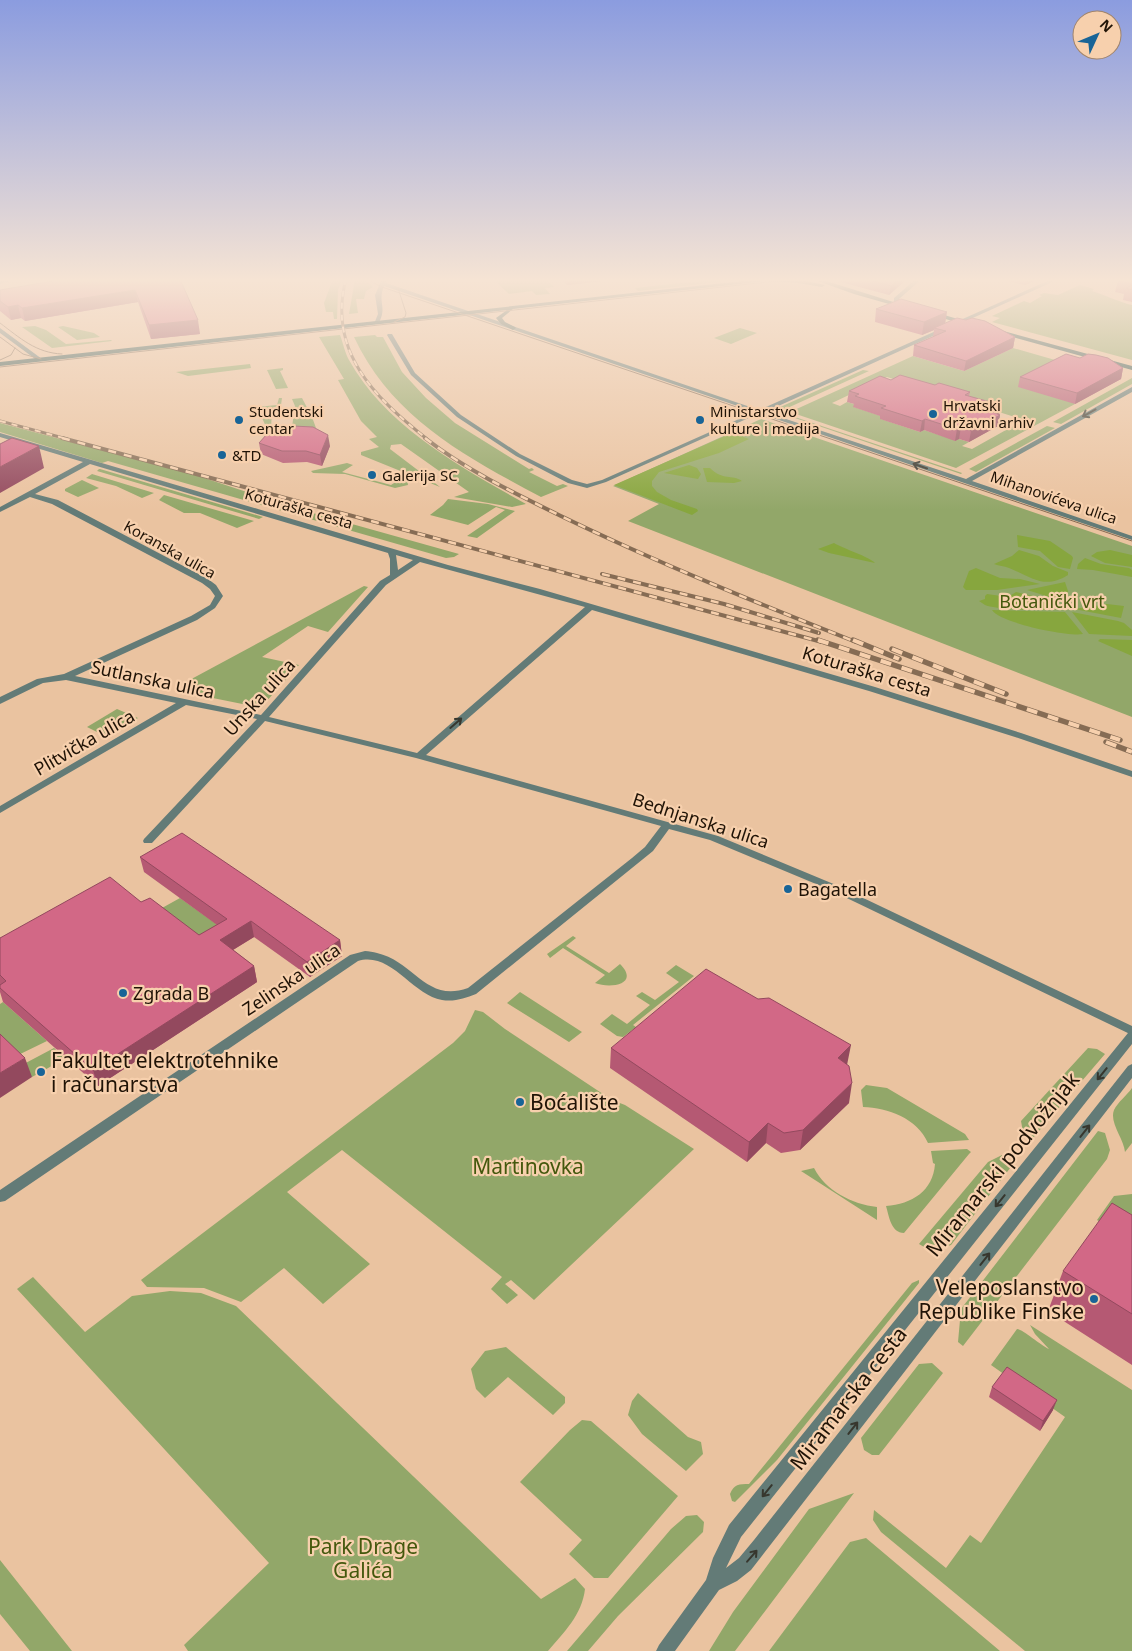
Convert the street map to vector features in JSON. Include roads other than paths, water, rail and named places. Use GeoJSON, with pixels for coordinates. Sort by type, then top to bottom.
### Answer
{"type":"FeatureCollection","features":[{"type":"Feature","properties":{"kind":"main road"},"geometry":{"type":"LineString","coordinates":[[0,364],[76,356]]}},
{"type":"Feature","properties":{"kind":"main road"},"geometry":{"type":"LineString","coordinates":[[1088,356],[1132,368]]}},
{"type":"Feature","properties":{"kind":"street"},"geometry":{"type":"LineString","coordinates":[[35,356],[40,360]]}},
{"type":"Feature","properties":{"kind":"street"},"geometry":{"type":"LineString","coordinates":[[402,356],[413,374],[459,416],[518,455],[570,482],[587,486],[604,481],[885,356]]}},
{"type":"Feature","properties":{"kind":"street","name":"Mihanovićeva ulica"},"geometry":{"type":"LineString","coordinates":[[595,356],[1132,538]]}},
{"type":"Feature","properties":{"kind":"street"},"geometry":{"type":"LineString","coordinates":[[966,482],[1132,389]]}},
{"type":"Feature","properties":{"kind":"street","name":"Koturaška cesta"},"geometry":{"type":"LineString","coordinates":[[0,436],[890,695],[1018,735],[1132,774]]}},
{"type":"Feature","properties":{"kind":"street"},"geometry":{"type":"LineString","coordinates":[[0,510],[88,462]]}},
{"type":"Feature","properties":{"kind":"street","name":"Koranska ulica"},"geometry":{"type":"LineString","coordinates":[[29,494],[55,502],[172,563],[205,581],[218,596],[217,602],[211,608],[194,618],[66,677]]}},
{"type":"Feature","properties":{"kind":"street"},"geometry":{"type":"LineString","coordinates":[[391,550],[394,559],[394,575]]}},
{"type":"Feature","properties":{"kind":"street","name":"Unska ulica"},"geometry":{"type":"LineString","coordinates":[[148,841],[263,718],[383,583],[419,559]]}},
{"type":"Feature","properties":{"kind":"street"},"geometry":{"type":"LineString","coordinates":[[419,756],[590,607]]}},
{"type":"Feature","properties":{"kind":"street"},"geometry":{"type":"LineString","coordinates":[[0,701],[40,680],[50,677],[66,677]]}},
{"type":"Feature","properties":{"kind":"street","name":"Sutlanska ulica"},"geometry":{"type":"LineString","coordinates":[[66,677],[263,718]]}},
{"type":"Feature","properties":{"kind":"street","name":"Plitvička ulica"},"geometry":{"type":"LineString","coordinates":[[0,810],[184,702]]}},
{"type":"Feature","properties":{"kind":"street","name":"Bednjanska ulica"},"geometry":{"type":"LineString","coordinates":[[263,718],[419,756],[714,838],[832,887],[1132,1030]]}},
{"type":"Feature","properties":{"kind":"street","name":"Zelinska ulica"},"geometry":{"type":"LineString","coordinates":[[0,1197],[354,958],[369,955],[389,962],[434,993],[447,998],[460,998],[472,991],[636,860],[649,849],[667,825]]}},
{"type":"Feature","properties":{"kind":"street","name":"Miramarski podvožnjak"},"geometry":{"type":"LineString","coordinates":[[713,1584],[718,1564],[735,1531],[1132,1036]]}},
{"type":"Feature","properties":{"kind":"street","name":"Miramarska cesta"},"geometry":{"type":"LineString","coordinates":[[665,1651],[713,1584],[731,1575],[745,1564],[760,1546],[1132,1069]]}},
{"type":"Feature","properties":{"kind":"tram line"},"geometry":{"type":"LineString","coordinates":[[0,360],[9,356]]}},
{"type":"Feature","properties":{"kind":"tram line"},"geometry":{"type":"LineString","coordinates":[[30,356],[41,359]]}},
{"type":"Feature","properties":{"kind":"tram line"},"geometry":{"type":"LineString","coordinates":[[0,367],[99,356]]}},
{"type":"Feature","properties":{"kind":"tram line"},"geometry":{"type":"LineString","coordinates":[[586,356],[1132,541]]}},
{"type":"Feature","properties":{"kind":"railway"},"geometry":{"type":"LineString","coordinates":[[352,356],[373,389],[389,406],[427,439]]}},
{"type":"Feature","properties":{"kind":"railway"},"geometry":{"type":"LineString","coordinates":[[0,421],[67,439]]}},
{"type":"Feature","properties":{"kind":"railway"},"geometry":{"type":"LineString","coordinates":[[62,438],[822,642]]}},
{"type":"Feature","properties":{"kind":"railway"},"geometry":{"type":"LineString","coordinates":[[425,438],[457,461],[492,481],[599,534],[708,582],[856,642]]}},
{"type":"Feature","properties":{"kind":"railway"},"geometry":{"type":"LineString","coordinates":[[602,574],[724,604],[819,633]]}},
{"type":"Feature","properties":{"kind":"railway"},"geometry":{"type":"LineString","coordinates":[[818,640],[1120,740]]}},
{"type":"Feature","properties":{"kind":"railway"},"geometry":{"type":"LineString","coordinates":[[853,640],[899,659]]}},
{"type":"Feature","properties":{"kind":"railway"},"geometry":{"type":"LineString","coordinates":[[892,649],[1006,694]]}},
{"type":"Feature","properties":{"kind":"railway"},"geometry":{"type":"LineString","coordinates":[[1106,742],[1132,752]]}},
{"type":"Feature","properties":{"kind":"place","name":"Hrvatski državni arhiv"},"geometry":{"type":"Point","coordinates":[933,414]}},
{"type":"Feature","properties":{"kind":"place","name":"Studentski centar"},"geometry":{"type":"Point","coordinates":[239,420]}},
{"type":"Feature","properties":{"kind":"place","name":"Ministarstvo kulture i medija"},"geometry":{"type":"Point","coordinates":[700,420]}},
{"type":"Feature","properties":{"kind":"place","name":"&TD"},"geometry":{"type":"Point","coordinates":[222,455]}},
{"type":"Feature","properties":{"kind":"place","name":"Galerija SC"},"geometry":{"type":"Point","coordinates":[372,475]}},
{"type":"Feature","properties":{"kind":"place","name":"Bagatella"},"geometry":{"type":"Point","coordinates":[788,889]}},
{"type":"Feature","properties":{"kind":"place","name":"Zgrada B"},"geometry":{"type":"Point","coordinates":[123,993]}},
{"type":"Feature","properties":{"kind":"place","name":"Fakultet elektrotehnike i računarstva"},"geometry":{"type":"Point","coordinates":[41,1072]}},
{"type":"Feature","properties":{"kind":"place","name":"Boćalište"},"geometry":{"type":"Point","coordinates":[520,1102]}},
{"type":"Feature","properties":{"kind":"place","name":"Veleposlanstvo Republike Finske"},"geometry":{"type":"Point","coordinates":[1094,1299]}},
{"type":"Feature","properties":{"kind":"park label","name":"Botanički vrt"},"geometry":{"type":"Point","coordinates":[1052,601]}},
{"type":"Feature","properties":{"kind":"park label","name":"Martinovka"},"geometry":{"type":"Point","coordinates":[528,1166]}},
{"type":"Feature","properties":{"kind":"park label","name":"Park Drage Galića"},"geometry":{"type":"Point","coordinates":[363,1558]}}]}
